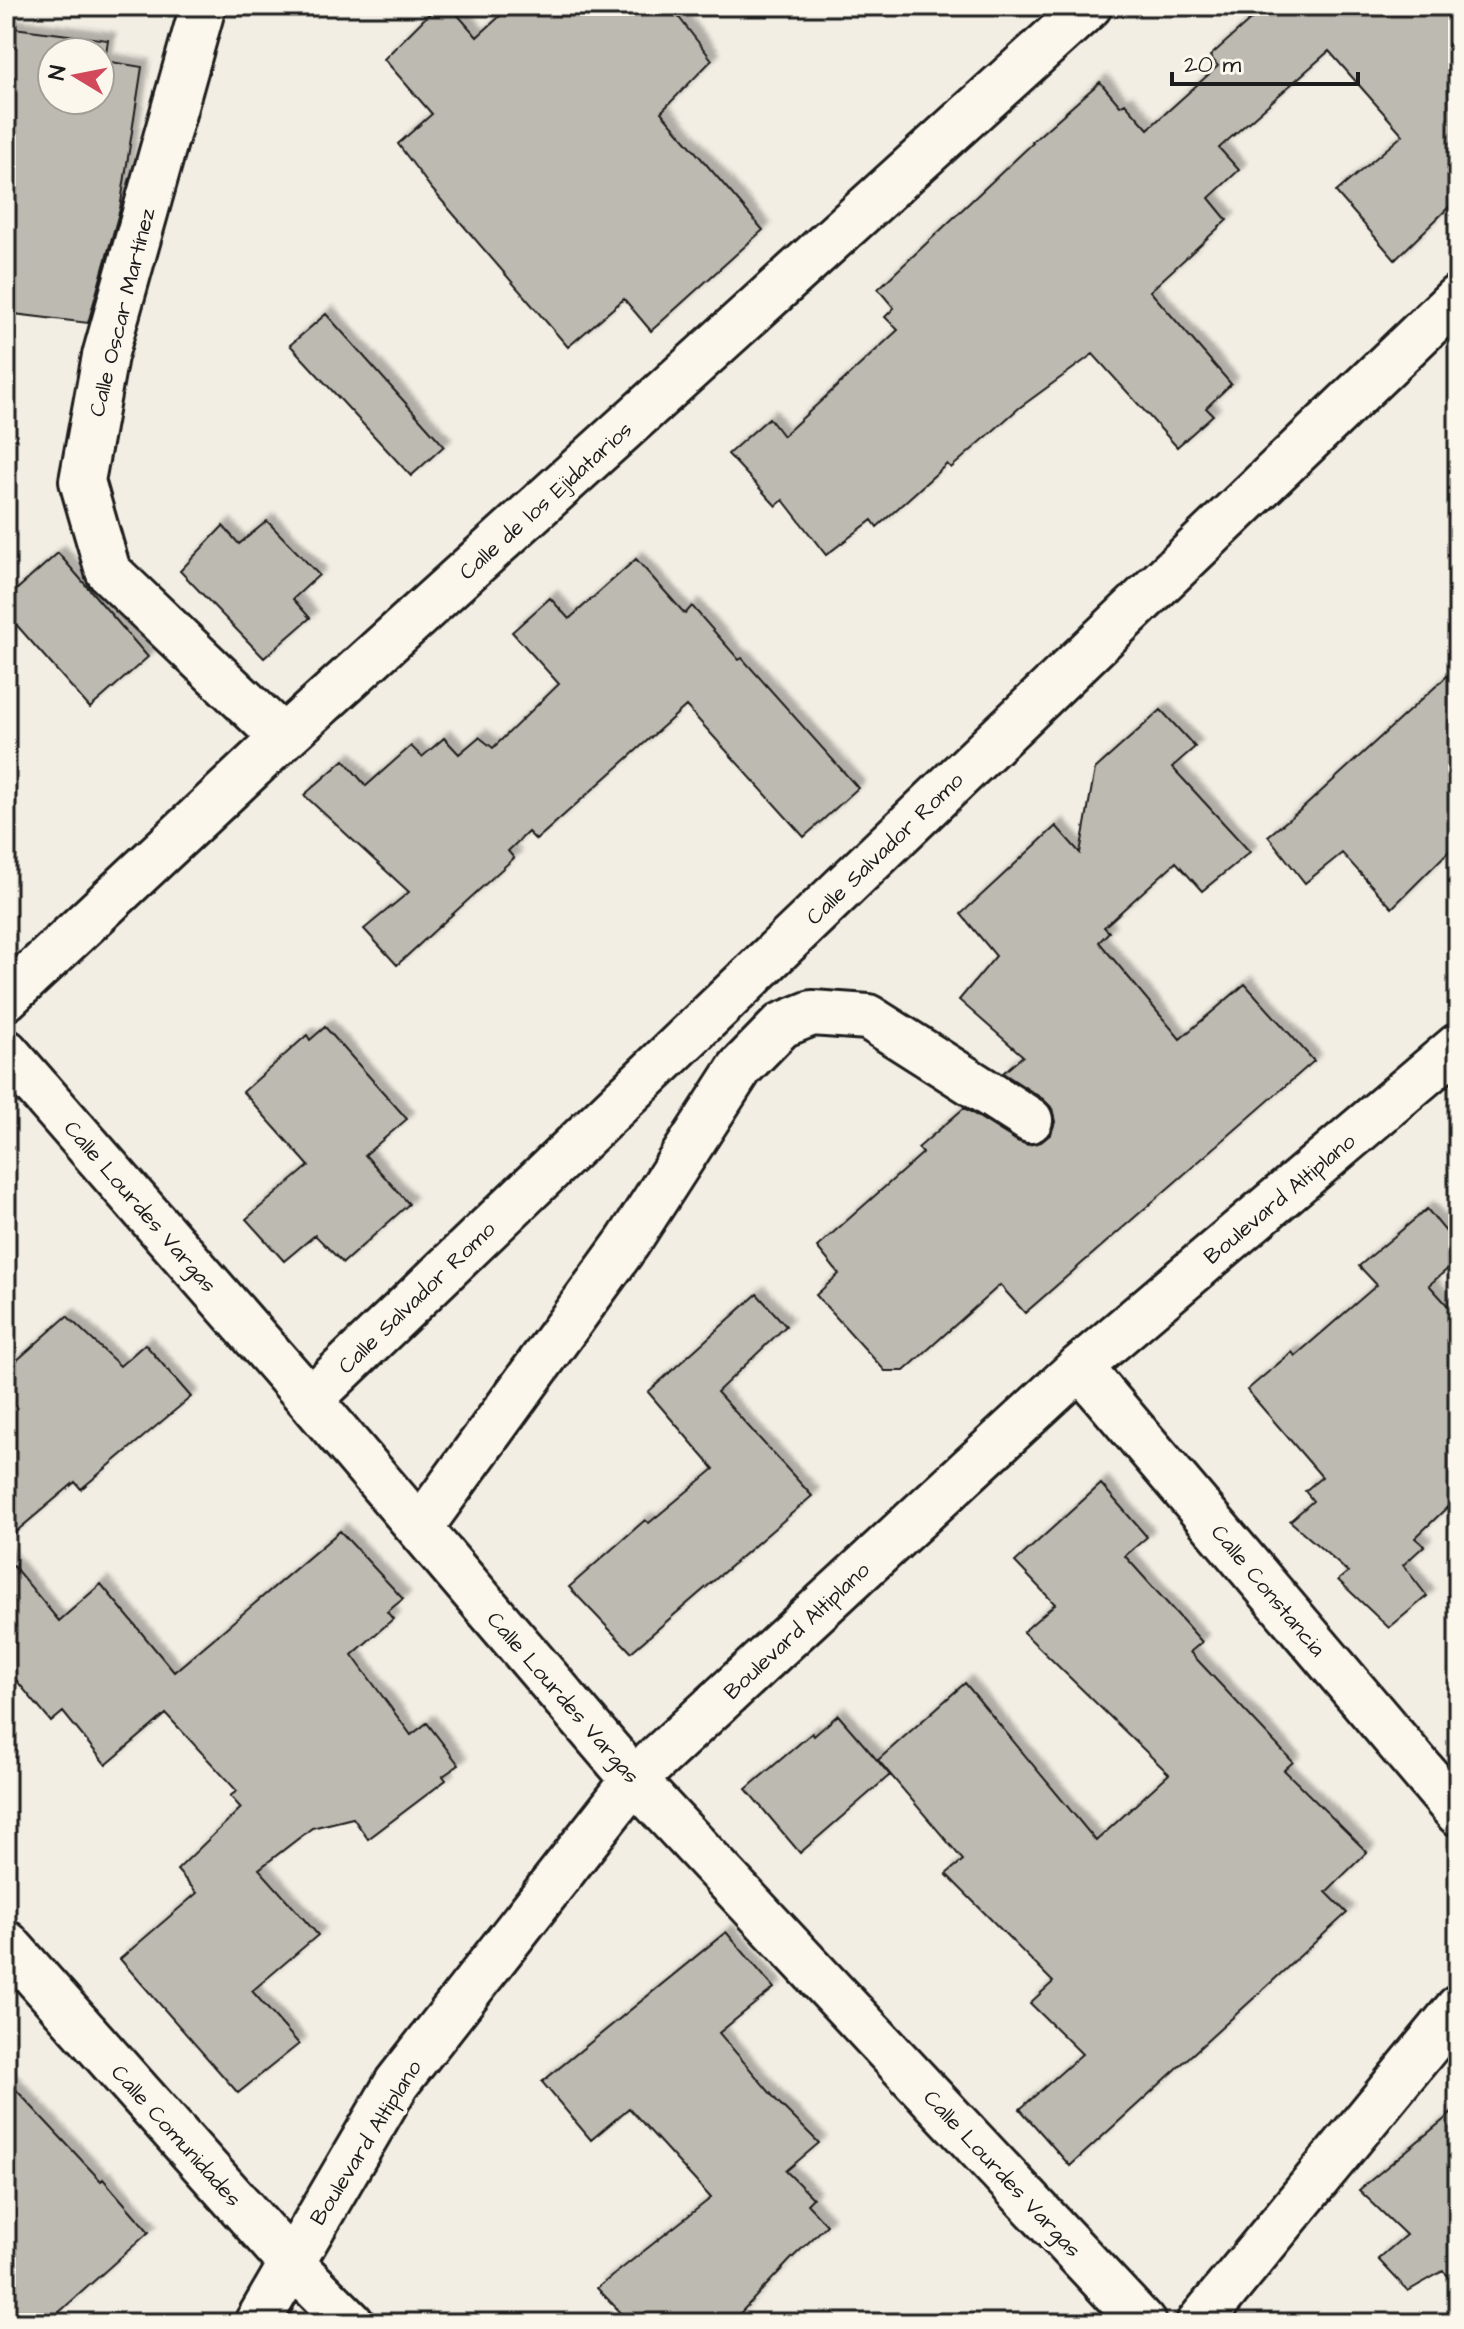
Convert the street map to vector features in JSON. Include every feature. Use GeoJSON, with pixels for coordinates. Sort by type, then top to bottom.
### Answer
{"type":"FeatureCollection","features":[{"type":"Feature","properties":{"kind":"street","name":"Calle Oscar Martínez"},"geometry":{"type":"LineString","coordinates":[[203,6],[105,356],[82,481],[108,571],[283,738]]}},
{"type":"Feature","properties":{"kind":"street","name":"Calle de los Ejidatarios"},"geometry":{"type":"LineString","coordinates":[[6,998],[283,738],[1089,6]]}},
{"type":"Feature","properties":{"kind":"street","name":"Calle Salvador Romo"},"geometry":{"type":"LineString","coordinates":[[310,1400],[1458,297]]}},
{"type":"Feature","properties":{"kind":"street"},"geometry":{"type":"LineString","coordinates":[[420,1528],[628,1242],[740,1068],[782,1025],[812,1013],[868,1017],[1030,1120]]}},
{"type":"Feature","properties":{"kind":"street","name":"Boulevard Altiplano"},"geometry":{"type":"LineString","coordinates":[[257,2323],[397,2083],[634,1780],[1080,1367],[1458,1046]]}},
{"type":"Feature","properties":{"kind":"street","name":"Calle Lourdes Vargas"},"geometry":{"type":"LineString","coordinates":[[6,1052],[310,1400],[634,1780],[1143,2323]]}},
{"type":"Feature","properties":{"kind":"street","name":"Calle Constancia"},"geometry":{"type":"LineString","coordinates":[[1080,1367],[1458,1813]]}},
{"type":"Feature","properties":{"kind":"street","name":"Calle Comunidades"},"geometry":{"type":"LineString","coordinates":[[6,1943],[291,2263],[351,2323]]}},
{"type":"Feature","properties":{"kind":"street"},"geometry":{"type":"LineString","coordinates":[[1199,2323],[1458,2008]]}},
{"type":"Feature","properties":{"kind":"building"},"geometry":{"type":"Polygon","coordinates":[[[437,6],[450,6],[477,37],[511,6],[670,6],[712,60],[661,112],[763,230],[651,331],[624,299],[568,347],[431,188],[398,144],[432,114],[384,59],[437,6]]]}},
{"type":"Feature","properties":{"kind":"building"},"geometry":{"type":"Polygon","coordinates":[[[1266,6],[1458,6],[1458,198],[1395,260],[1336,192],[1403,135],[1329,51],[1219,148],[1239,170],[1209,198],[1227,220],[1150,291],[1231,384],[1206,408],[1213,415],[1177,447],[1093,354],[1019,408],[951,468],[947,464],[877,527],[872,520],[826,555],[783,500],[776,506],[728,454],[769,418],[783,436],[898,330],[885,317],[894,308],[878,289],[1032,142],[1100,82],[1120,106],[1125,103],[1148,129],[1218,66],[1210,56],[1266,6]]]}},
{"type":"Feature","properties":{"kind":"building"},"geometry":{"type":"Polygon","coordinates":[[[6,27],[77,36],[36,36],[36,116],[116,116],[116,63],[142,67],[120,209],[88,323],[6,313],[6,27]]]}},
{"type":"Feature","properties":{"kind":"building"},"geometry":{"type":"Polygon","coordinates":[[[326,314],[444,446],[411,476],[290,345],[326,314]]]}},
{"type":"Feature","properties":{"kind":"building"},"geometry":{"type":"Polygon","coordinates":[[[267,521],[319,575],[293,599],[310,618],[264,658],[180,571],[223,526],[239,544],[267,521]]]}},
{"type":"Feature","properties":{"kind":"building"},"geometry":{"type":"Polygon","coordinates":[[[58,553],[148,657],[90,708],[6,613],[6,599],[58,553]]]}},
{"type":"Feature","properties":{"kind":"building"},"geometry":{"type":"Polygon","coordinates":[[[636,559],[685,614],[692,606],[858,788],[804,837],[686,706],[536,840],[528,832],[508,851],[514,858],[397,965],[364,929],[409,892],[304,795],[344,760],[366,786],[411,746],[422,757],[444,738],[459,754],[479,737],[493,748],[559,684],[512,632],[550,598],[569,619],[636,559]]]}},
{"type":"Feature","properties":{"kind":"building"},"geometry":{"type":"Polygon","coordinates":[[[1458,666],[1458,842],[1392,908],[1342,853],[1305,883],[1268,836],[1303,808],[1458,666]]]}},
{"type":"Feature","properties":{"kind":"building"},"geometry":{"type":"Polygon","coordinates":[[[1161,710],[1195,747],[1172,767],[1250,852],[1202,891],[1176,862],[1104,927],[1109,932],[1099,942],[1180,1039],[1245,984],[1314,1061],[1025,1313],[1000,1285],[904,1371],[885,1371],[816,1295],[839,1274],[817,1247],[923,1153],[918,1148],[964,1108],[1028,1145],[1041,1142],[1051,1134],[1055,1122],[1052,1108],[1003,1073],[1023,1056],[959,1000],[996,956],[961,914],[1056,826],[1080,853],[1095,769],[1161,710]]]}},
{"type":"Feature","properties":{"kind":"building"},"geometry":{"type":"Polygon","coordinates":[[[325,1027],[407,1119],[365,1155],[409,1204],[343,1263],[315,1235],[284,1261],[246,1219],[309,1166],[243,1092],[307,1035],[310,1040],[325,1027]]]}},
{"type":"Feature","properties":{"kind":"building"},"geometry":{"type":"Polygon","coordinates":[[[1427,1209],[1458,1246],[1458,1260],[1429,1285],[1458,1317],[1458,1497],[1415,1538],[1424,1546],[1403,1565],[1427,1596],[1389,1628],[1338,1580],[1348,1572],[1290,1521],[1313,1501],[1305,1491],[1322,1477],[1247,1390],[1292,1352],[1295,1356],[1377,1285],[1359,1266],[1427,1209]]]}},
{"type":"Feature","properties":{"kind":"building"},"geometry":{"type":"Polygon","coordinates":[[[757,1294],[786,1326],[717,1392],[812,1496],[631,1652],[569,1587],[645,1520],[649,1523],[714,1469],[648,1392],[757,1294]]]}},
{"type":"Feature","properties":{"kind":"building"},"geometry":{"type":"Polygon","coordinates":[[[67,1316],[120,1366],[145,1344],[191,1397],[81,1489],[75,1482],[6,1540],[6,1370],[67,1316]]]}},
{"type":"Feature","properties":{"kind":"building"},"geometry":{"type":"Polygon","coordinates":[[[1101,1484],[1147,1537],[1125,1556],[1202,1642],[1190,1652],[1293,1762],[1284,1770],[1367,1852],[1326,1892],[1347,1913],[1070,2166],[1020,2109],[1082,2054],[1030,2003],[1053,1982],[946,1874],[963,1860],[878,1760],[965,1683],[1096,1841],[1169,1774],[1023,1632],[1055,1604],[1015,1562],[1101,1484]]]}},
{"type":"Feature","properties":{"kind":"building"},"geometry":{"type":"Polygon","coordinates":[[[340,1531],[403,1599],[387,1612],[393,1619],[352,1655],[411,1735],[427,1723],[459,1765],[443,1776],[446,1780],[368,1839],[353,1818],[312,1828],[259,1869],[318,1935],[252,1991],[299,2044],[238,2093],[120,1959],[197,1893],[177,1870],[241,1808],[230,1796],[237,1791],[166,1714],[106,1765],[63,1712],[51,1722],[6,1668],[6,1557],[59,1621],[101,1584],[174,1672],[340,1531]]]}},
{"type":"Feature","properties":{"kind":"building"},"geometry":{"type":"Polygon","coordinates":[[[838,1715],[890,1775],[800,1853],[746,1789],[838,1715]]]}},
{"type":"Feature","properties":{"kind":"building"},"geometry":{"type":"Polygon","coordinates":[[[726,1932],[774,1988],[719,2033],[777,2101],[819,2143],[786,2171],[813,2198],[807,2204],[827,2225],[731,2323],[631,2323],[597,2288],[711,2198],[629,2108],[591,2140],[542,2082],[726,1932]]]}},
{"type":"Feature","properties":{"kind":"building"},"geometry":{"type":"Polygon","coordinates":[[[6,2079],[101,2181],[103,2179],[149,2232],[47,2323],[6,2323],[6,2079]]]}},
{"type":"Feature","properties":{"kind":"building"},"geometry":{"type":"Polygon","coordinates":[[[1458,2108],[1458,2285],[1443,2271],[1408,2291],[1378,2259],[1406,2235],[1359,2190],[1458,2108]]]}}]}
